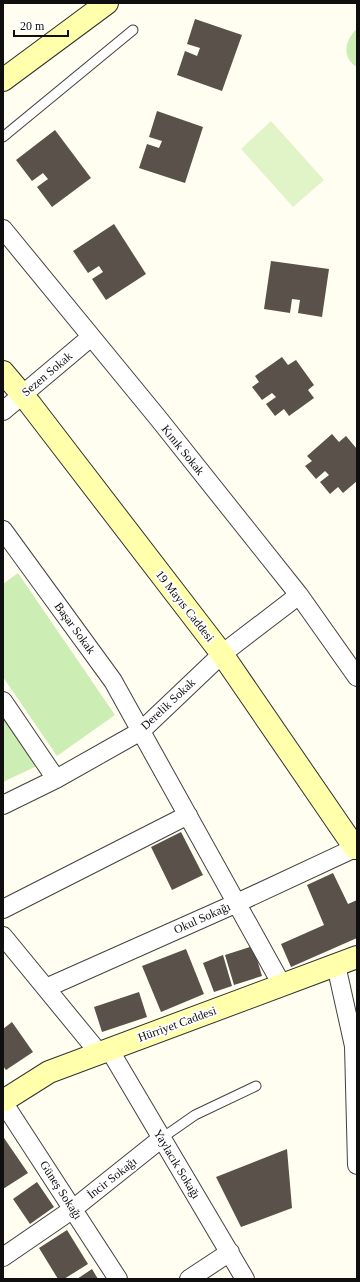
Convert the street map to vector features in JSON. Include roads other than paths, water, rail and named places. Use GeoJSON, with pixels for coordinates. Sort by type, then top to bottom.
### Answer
{"type":"FeatureCollection","features":[{"type":"Feature","properties":{"kind":"street"},"geometry":{"type":"LineString","coordinates":[[3,80],[107,3]]}},
{"type":"Feature","properties":{"kind":"street","name":"Kınık Sokak"},"geometry":{"type":"LineString","coordinates":[[3,229],[299,595],[357,677]]}},
{"type":"Feature","properties":{"kind":"street","name":"Sezen Sokak"},"geometry":{"type":"LineString","coordinates":[[3,411],[91,337]]}},
{"type":"Feature","properties":{"kind":"street","name":"19 Mayıs Caddesi"},"geometry":{"type":"LineString","coordinates":[[3,372],[222,654],[356,847]]}},
{"type":"Feature","properties":{"kind":"street","name":"Başar Sokak"},"geometry":{"type":"LineString","coordinates":[[3,530],[113,681],[282,985]]}},
{"type":"Feature","properties":{"kind":"street","name":"Derelik Sokak"},"geometry":{"type":"LineString","coordinates":[[3,805],[56,779],[141,730],[222,654],[299,595]]}},
{"type":"Feature","properties":{"kind":"street"},"geometry":{"type":"LineString","coordinates":[[3,701],[56,779]]}},
{"type":"Feature","properties":{"kind":"street"},"geometry":{"type":"LineString","coordinates":[[3,909],[188,815]]}},
{"type":"Feature","properties":{"kind":"street","name":"Okul Sokağı"},"geometry":{"type":"LineString","coordinates":[[46,988],[236,903],[356,847]]}},
{"type":"Feature","properties":{"kind":"street","name":"Yaylacık Sokağı"},"geometry":{"type":"LineString","coordinates":[[3,936],[46,988],[104,1051],[162,1138],[245,1279]]}},
{"type":"Feature","properties":{"kind":"street","name":"Hürriyet Caddesi"},"geometry":{"type":"LineString","coordinates":[[3,1102],[49,1072],[357,957]]}},
{"type":"Feature","properties":{"kind":"street"},"geometry":{"type":"LineString","coordinates":[[336,965],[354,1046],[357,1165]]}},
{"type":"Feature","properties":{"kind":"street","name":"Güneş Sokağı"},"geometry":{"type":"LineString","coordinates":[[3,1102],[118,1279]]}},
{"type":"Feature","properties":{"kind":"street","name":"İncir Sokağı"},"geometry":{"type":"LineString","coordinates":[[3,1257],[73,1209],[162,1138]]}},
{"type":"Feature","properties":{"kind":"street"},"geometry":{"type":"LineString","coordinates":[[189,1279],[230,1252]]}},
{"type":"Feature","properties":{"kind":"lane"},"geometry":{"type":"LineString","coordinates":[[3,137],[133,30]]}},
{"type":"Feature","properties":{"kind":"lane"},"geometry":{"type":"LineString","coordinates":[[162,1138],[195,1115],[256,1086]]}}]}
